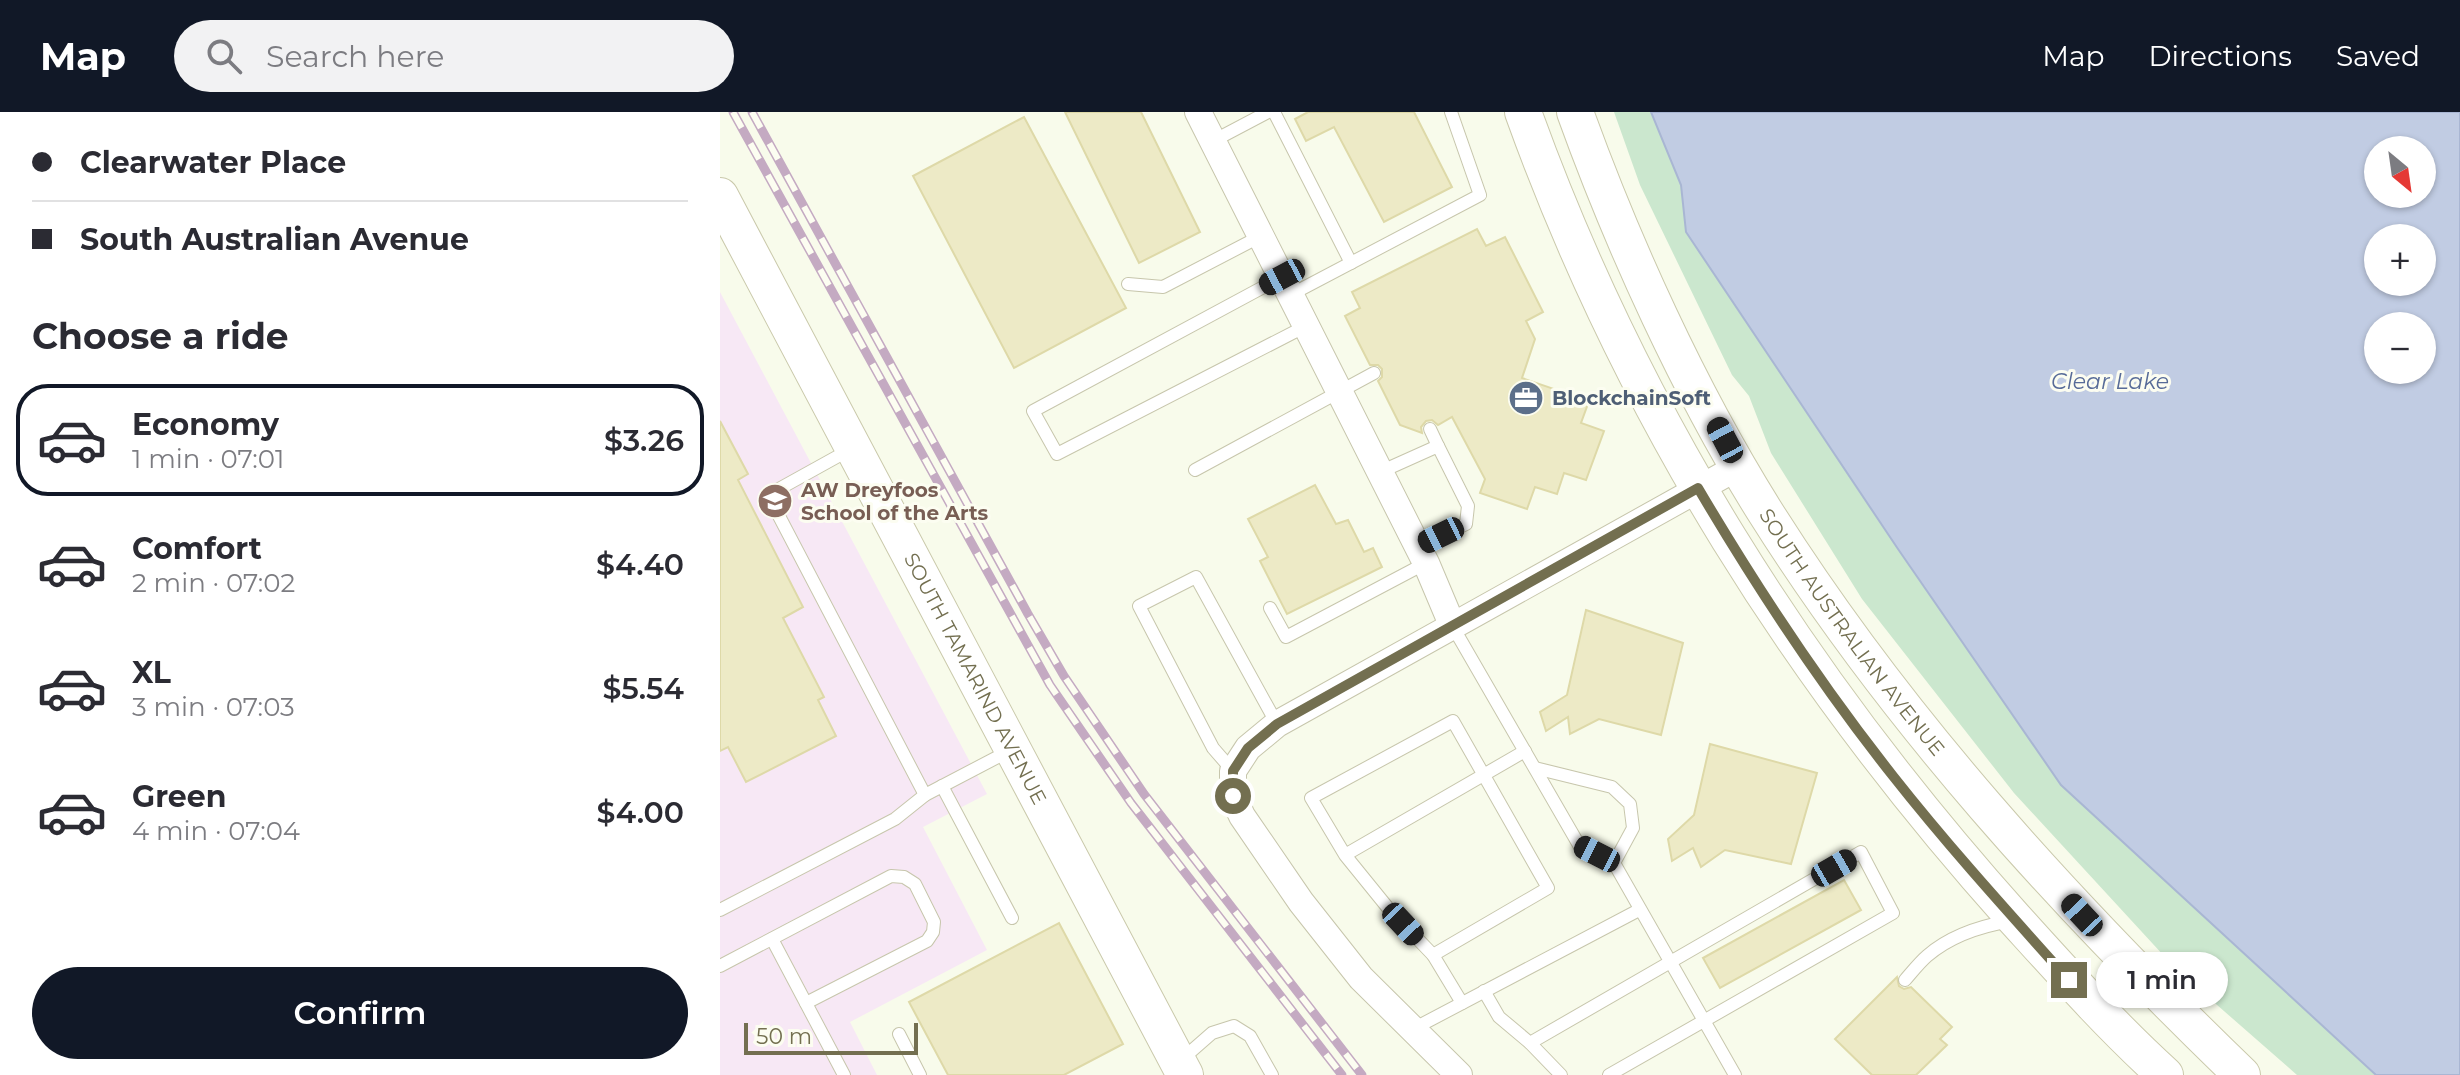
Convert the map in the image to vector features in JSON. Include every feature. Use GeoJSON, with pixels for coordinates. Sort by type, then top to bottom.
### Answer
{"type":"FeatureCollection","features":[{"type":"Feature","properties":{"kind":"main road"},"geometry":{"type":"LineString","coordinates":[[1523,112],[1584,264],[1633,367],[1698,488],[1776,614],[1842,708],[1930,821],[2106,1020],[2165,1075]]}},
{"type":"Feature","properties":{"kind":"main road","name":"SOUTH AUSTRALIAN AVENUE"},"geometry":{"type":"LineString","coordinates":[[1575,112],[1634,258],[1683,361],[1765,512],[1897,700],[1963,782],[2103,937],[2242,1075]]}},
{"type":"Feature","properties":{"kind":"main road","name":"SOUTH TAMARIND AVENUE"},"geometry":{"type":"LineString","coordinates":[[720,196],[1012,749],[1173,1071]]}},
{"type":"Feature","properties":{"kind":"street"},"geometry":{"type":"LineString","coordinates":[[1198,112],[1422,555],[1453,627]]}},
{"type":"Feature","properties":{"kind":"street"},"geometry":{"type":"LineString","coordinates":[[1459,1075],[1361,978],[1301,902],[1242,816],[1233,796],[1233,771],[1248,748],[1277,724],[1738,467]]}},
{"type":"Feature","properties":{"kind":"lane"},"geometry":{"type":"LineString","coordinates":[[1213,141],[1268,112]]}},
{"type":"Feature","properties":{"kind":"lane"},"geometry":{"type":"LineString","coordinates":[[1274,112],[1351,263]]}},
{"type":"Feature","properties":{"kind":"lane"},"geometry":{"type":"LineString","coordinates":[[1306,326],[1057,454],[1033,411],[1286,286],[1351,263],[1480,195],[1451,112]]}},
{"type":"Feature","properties":{"kind":"lane"},"geometry":{"type":"LineString","coordinates":[[1128,284],[1163,287],[1261,236]]}},
{"type":"Feature","properties":{"kind":"lane"},"geometry":{"type":"LineString","coordinates":[[1195,470],[1374,373]]}},
{"type":"Feature","properties":{"kind":"lane"},"geometry":{"type":"LineString","coordinates":[[1270,608],[1286,637],[1422,555],[1466,524],[1468,506],[1430,429]]}},
{"type":"Feature","properties":{"kind":"lane"},"geometry":{"type":"LineString","coordinates":[[1380,472],[1438,446]]}},
{"type":"Feature","properties":{"kind":"lane"},"geometry":{"type":"LineString","coordinates":[[853,448],[768,495],[925,795]]}},
{"type":"Feature","properties":{"kind":"lane"},"geometry":{"type":"LineString","coordinates":[[1233,771],[1213,748],[1139,606],[1196,577],[1277,724]]}},
{"type":"Feature","properties":{"kind":"lane"},"geometry":{"type":"LineString","coordinates":[[1453,627],[1579,845],[1614,863],[1733,1074]]}},
{"type":"Feature","properties":{"kind":"lane"},"geometry":{"type":"LineString","coordinates":[[1433,955],[1548,888],[1453,721],[1311,798],[1345,855],[1388,908],[1433,955],[1462,1003]]}},
{"type":"Feature","properties":{"kind":"lane"},"geometry":{"type":"LineString","coordinates":[[720,910],[895,819],[925,795],[1012,749]]}},
{"type":"Feature","properties":{"kind":"lane"},"geometry":{"type":"LineString","coordinates":[[1345,855],[1525,751]]}},
{"type":"Feature","properties":{"kind":"lane"},"geometry":{"type":"LineString","coordinates":[[1535,768],[1612,787],[1630,804],[1633,828],[1614,863]]}},
{"type":"Feature","properties":{"kind":"lane"},"geometry":{"type":"LineString","coordinates":[[942,786],[1012,918]]}},
{"type":"Feature","properties":{"kind":"lane"},"geometry":{"type":"LineString","coordinates":[[1530,1043],[1861,852],[1893,913],[1609,1075]]}},
{"type":"Feature","properties":{"kind":"lane"},"geometry":{"type":"LineString","coordinates":[[720,966],[891,876],[904,877],[915,884],[934,922],[933,932],[927,941],[806,1003]]}},
{"type":"Feature","properties":{"kind":"lane"},"geometry":{"type":"LineString","coordinates":[[1413,1029],[1639,910]]}},
{"type":"Feature","properties":{"kind":"lane"},"geometry":{"type":"LineString","coordinates":[[1905,980],[1927,955],[1962,935],[1982,926],[2016,920]]}},
{"type":"Feature","properties":{"kind":"lane"},"geometry":{"type":"LineString","coordinates":[[772,939],[844,1075]]}},
{"type":"Feature","properties":{"kind":"lane"},"geometry":{"type":"LineString","coordinates":[[1484,991],[1499,1017],[1561,1075]]}},
{"type":"Feature","properties":{"kind":"lane"},"geometry":{"type":"LineString","coordinates":[[1173,1071],[1212,1033],[1234,1026],[1250,1036],[1272,1075]]}},
{"type":"Feature","properties":{"kind":"lane"},"geometry":{"type":"LineString","coordinates":[[899,1034],[920,1075]]}},
{"type":"Feature","properties":{"kind":"shaded area","name":"AW Dreyfoos School of the Arts"},"geometry":{"type":"Polygon","coordinates":[[[720,292],[987,794],[923,827],[987,950],[850,1022],[877,1075],[720,1075],[720,292]]]}},
{"type":"Feature","properties":{"kind":"green space"},"geometry":{"type":"Polygon","coordinates":[[[1614,112],[1651,112],[1681,185],[1686,232],[2061,785],[2376,1075],[2297,1075],[2176,969],[2014,793],[1862,599],[1771,453],[1749,396],[1732,375],[1640,185],[1614,112]]]}},
{"type":"Feature","properties":{"kind":"water","name":"Clear Lake"},"geometry":{"type":"Polygon","coordinates":[[[1651,112],[2460,112],[2460,1075],[2376,1075],[2061,785],[1898,549],[1686,232],[1681,185],[1651,112]]]}},
{"type":"Feature","properties":{"kind":"building"},"geometry":{"type":"Polygon","coordinates":[[[1065,112],[1141,112],[1200,232],[1139,263],[1065,112]]]}},
{"type":"Feature","properties":{"kind":"building"},"geometry":{"type":"Polygon","coordinates":[[[1308,112],[1414,112],[1452,187],[1384,222],[1334,127],[1306,141],[1295,119],[1308,112]]]}},
{"type":"Feature","properties":{"kind":"building"},"geometry":{"type":"Polygon","coordinates":[[[1024,117],[1126,308],[1014,368],[913,176],[1024,117]]]}},
{"type":"Feature","properties":{"kind":"building"},"geometry":{"type":"Polygon","coordinates":[[[1477,229],[1486,246],[1505,237],[1543,312],[1526,321],[1535,339],[1522,378],[1589,401],[1581,423],[1604,431],[1586,480],[1564,473],[1557,494],[1535,487],[1527,509],[1480,493],[1485,479],[1452,417],[1438,425],[1432,420],[1426,421],[1421,427],[1422,433],[1400,425],[1378,381],[1382,377],[1382,369],[1378,365],[1370,365],[1345,316],[1360,308],[1352,292],[1477,229]]]}},
{"type":"Feature","properties":{"kind":"building"},"geometry":{"type":"Polygon","coordinates":[[[720,421],[748,474],[738,480],[803,607],[783,618],[824,697],[818,700],[836,736],[746,782],[728,747],[720,751],[720,421]]]}},
{"type":"Feature","properties":{"kind":"building"},"geometry":{"type":"Polygon","coordinates":[[[1315,485],[1336,524],[1348,520],[1364,552],[1373,548],[1382,567],[1287,614],[1260,561],[1268,557],[1248,519],[1315,485]]]}},
{"type":"Feature","properties":{"kind":"building"},"geometry":{"type":"Polygon","coordinates":[[[1586,610],[1683,643],[1661,735],[1599,719],[1570,734],[1568,717],[1546,731],[1540,712],[1567,695],[1586,610]]]}},
{"type":"Feature","properties":{"kind":"building"},"geometry":{"type":"Polygon","coordinates":[[[1710,744],[1817,773],[1791,864],[1725,850],[1701,867],[1693,848],[1672,861],[1668,839],[1694,815],[1710,744]]]}},
{"type":"Feature","properties":{"kind":"building"},"geometry":{"type":"Polygon","coordinates":[[[1844,880],[1861,910],[1720,988],[1703,958],[1844,880]]]}},
{"type":"Feature","properties":{"kind":"building"},"geometry":{"type":"Polygon","coordinates":[[[1059,923],[1123,1044],[1064,1075],[948,1075],[909,1002],[1059,923]]]}},
{"type":"Feature","properties":{"kind":"building"},"geometry":{"type":"Polygon","coordinates":[[[1897,977],[1899,986],[1904,989],[1911,987],[1952,1027],[1940,1039],[1947,1045],[1916,1075],[1872,1075],[1835,1039],[1897,977]]]}},
{"type":"Feature","properties":{"kind":"railway"},"geometry":{"type":"LineString","coordinates":[[733,112],[1050,685],[1131,803],[1342,1075]]}},
{"type":"Feature","properties":{"kind":"railway"},"geometry":{"type":"LineString","coordinates":[[752,112],[1064,676],[1144,794],[1362,1075]]}},
{"type":"Feature","properties":{"kind":"place","name":"BlockchainSoft"},"geometry":{"type":"Point","coordinates":[1526,398]}},
{"type":"Feature","properties":{"kind":"place","name":"AW Dreyfoos School of the Arts"},"geometry":{"type":"Point","coordinates":[775,501]}},
{"type":"Feature","properties":{"kind":"route"},"geometry":{"type":"LineString","coordinates":[[1233,796],[1233,771],[1248,748],[1277,724],[1698,488],[1776,614],[1893,776],[1966,865],[2069,980]]}}]}
